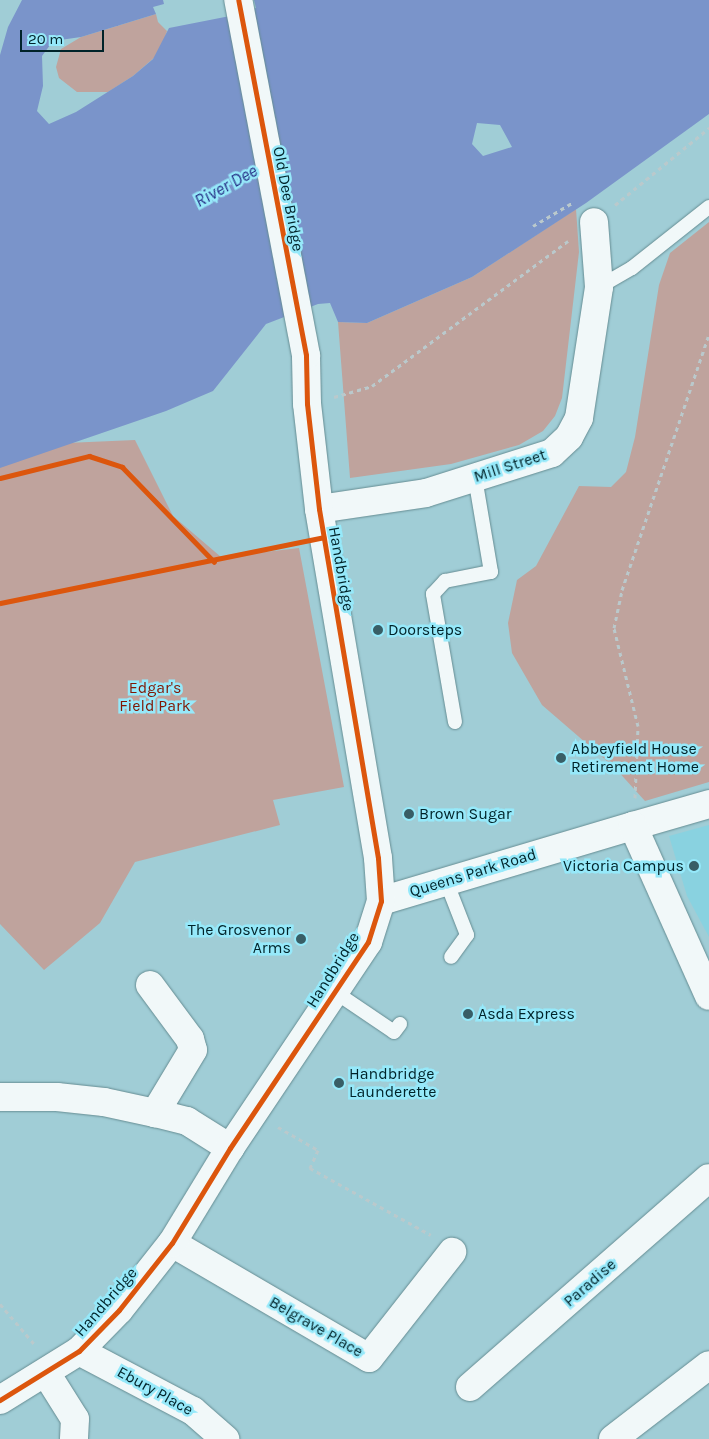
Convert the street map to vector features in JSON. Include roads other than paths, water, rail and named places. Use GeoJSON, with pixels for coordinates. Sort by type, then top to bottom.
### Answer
{"type":"FeatureCollection","features":[{"type":"Feature","properties":{"kind":"street","name":"Old Dee Bridge"},"geometry":{"type":"LineString","coordinates":[[238,0],[307,370],[307,404]]}},
{"type":"Feature","properties":{"kind":"street","name":"Mill Street"},"geometry":{"type":"LineString","coordinates":[[319,510],[426,493],[552,454],[569,437],[579,418],[599,286],[594,222]]}},
{"type":"Feature","properties":{"kind":"street","name":"Handbridge"},"geometry":{"type":"LineString","coordinates":[[0,1400],[79,1351],[119,1310],[172,1243],[230,1148],[368,942],[381,901],[378,858],[319,510],[307,404]]}},
{"type":"Feature","properties":{"kind":"street","name":"Queens Park Road"},"geometry":{"type":"LineString","coordinates":[[381,901],[709,804]]}},
{"type":"Feature","properties":{"kind":"street"},"geometry":{"type":"LineString","coordinates":[[633,826],[709,996]]}},
{"type":"Feature","properties":{"kind":"street"},"geometry":{"type":"LineString","coordinates":[[150,985],[190,1039],[193,1050],[155,1113]]}},
{"type":"Feature","properties":{"kind":"street"},"geometry":{"type":"LineString","coordinates":[[0,1097],[95,1101],[155,1113],[187,1121],[230,1148]]}},
{"type":"Feature","properties":{"kind":"street","name":"Paradise"},"geometry":{"type":"LineString","coordinates":[[470,1387],[709,1178]]}},
{"type":"Feature","properties":{"kind":"street","name":"Belgrave Place"},"geometry":{"type":"LineString","coordinates":[[172,1243],[369,1358],[452,1252]]}},
{"type":"Feature","properties":{"kind":"street","name":"Ebury Place"},"geometry":{"type":"LineString","coordinates":[[79,1351],[193,1411],[225,1439]]}},
{"type":"Feature","properties":{"kind":"street"},"geometry":{"type":"LineString","coordinates":[[613,1439],[709,1365]]}},
{"type":"Feature","properties":{"kind":"street"},"geometry":{"type":"LineString","coordinates":[[50,1370],[75,1419],[74,1439]]}},
{"type":"Feature","properties":{"kind":"lane"},"geometry":{"type":"LineString","coordinates":[[599,286],[632,268],[709,207]]}},
{"type":"Feature","properties":{"kind":"lane"},"geometry":{"type":"LineString","coordinates":[[455,722],[433,594],[445,581],[491,572],[475,477]]}},
{"type":"Feature","properties":{"kind":"lane"},"geometry":{"type":"LineString","coordinates":[[446,881],[467,935],[451,957]]}},
{"type":"Feature","properties":{"kind":"lane"},"geometry":{"type":"LineString","coordinates":[[335,992],[394,1032],[400,1024]]}},
{"type":"Feature","properties":{"kind":"water","name":"River Dee"},"geometry":{"type":"Polygon","coordinates":[[[22,0],[163,0],[164,4],[153,7],[156,14],[81,37],[53,41],[42,56],[43,86],[37,111],[49,124],[76,112],[133,76],[153,59],[169,28],[230,16],[256,8],[254,0],[709,0],[709,114],[586,203],[472,277],[367,323],[338,322],[330,303],[318,304],[266,324],[213,391],[166,411],[0,468],[0,55],[8,27],[22,0]],[[477,123],[472,144],[483,156],[512,147],[500,125],[477,123]]]}},
{"type":"Feature","properties":{"kind":"place","name":"Doorsteps"},"geometry":{"type":"Point","coordinates":[378,630]}},
{"type":"Feature","properties":{"kind":"place","name":"Abbeyfield House Retirement Home"},"geometry":{"type":"Point","coordinates":[561,758]}},
{"type":"Feature","properties":{"kind":"place","name":"Brown Sugar"},"geometry":{"type":"Point","coordinates":[409,814]}},
{"type":"Feature","properties":{"kind":"place","name":"Victoria Campus"},"geometry":{"type":"Point","coordinates":[694,866]}},
{"type":"Feature","properties":{"kind":"place","name":"The Grosvenor Arms"},"geometry":{"type":"Point","coordinates":[301,939]}},
{"type":"Feature","properties":{"kind":"place","name":"Asda Express"},"geometry":{"type":"Point","coordinates":[468,1014]}},
{"type":"Feature","properties":{"kind":"place","name":"Handbridge Launderette"},"geometry":{"type":"Point","coordinates":[339,1083]}},
{"type":"Feature","properties":{"kind":"park label","name":"Edgar's Field Park"},"geometry":{"type":"Point","coordinates":[155,697]}}]}
